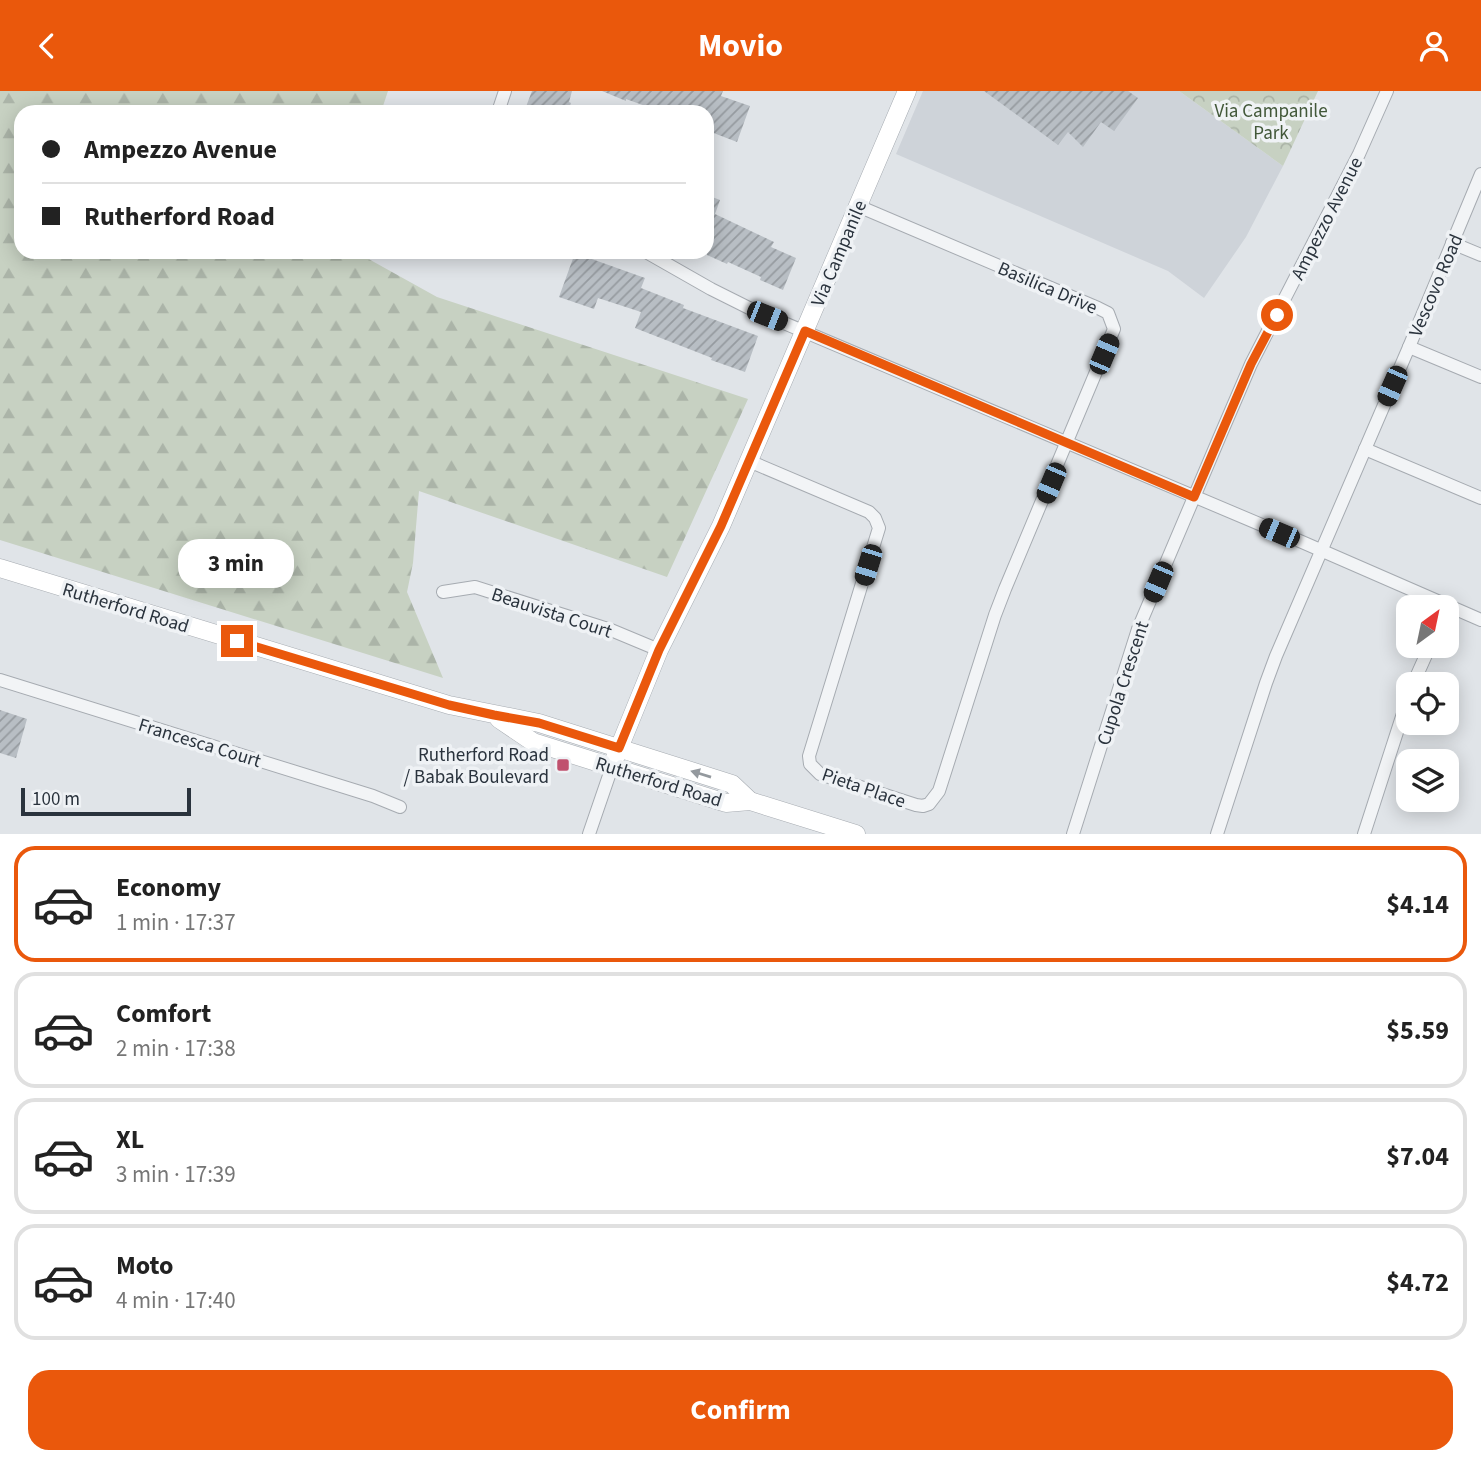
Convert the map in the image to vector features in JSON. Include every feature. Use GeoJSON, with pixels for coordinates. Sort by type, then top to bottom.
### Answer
{"type":"FeatureCollection","features":[{"type":"Feature","properties":{"kind":"main road","name":"Via Campanile"},"geometry":{"type":"LineString","coordinates":[[615,758],[659,650],[710,549],[749,461],[906,91]]}},
{"type":"Feature","properties":{"kind":"main road","name":"Rutherford Road"},"geometry":{"type":"LineString","coordinates":[[0,568],[436,701],[539,723],[615,758],[732,784],[750,801],[856,834]]}},
{"type":"Feature","properties":{"kind":"street","name":"Ampezzo Avenue"},"geometry":{"type":"LineString","coordinates":[[1194,497],[1251,364],[1359,154],[1387,91]]}},
{"type":"Feature","properties":{"kind":"street","name":"Vescovo Road"},"geometry":{"type":"LineString","coordinates":[[1321,550],[1481,174]]}},
{"type":"Feature","properties":{"kind":"street","name":"Basilica Drive"},"geometry":{"type":"LineString","coordinates":[[858,206],[1108,313],[1114,329],[1067,442]]}},
{"type":"Feature","properties":{"kind":"street"},"geometry":{"type":"LineString","coordinates":[[1452,243],[1481,255]]}},
{"type":"Feature","properties":{"kind":"street"},"geometry":{"type":"LineString","coordinates":[[659,259],[736,302],[1421,595]]}},
{"type":"Feature","properties":{"kind":"street"},"geometry":{"type":"LineString","coordinates":[[1409,347],[1481,377]]}},
{"type":"Feature","properties":{"kind":"street","name":"Pieta Place"},"geometry":{"type":"LineString","coordinates":[[749,461],[869,512],[875,518],[879,528],[877,538],[809,756],[810,764],[820,774],[923,806],[929,804],[939,791],[995,615],[1067,442]]}},
{"type":"Feature","properties":{"kind":"street"},"geometry":{"type":"LineString","coordinates":[[1365,449],[1481,498]]}},
{"type":"Feature","properties":{"kind":"street","name":"Cupola Crescent"},"geometry":{"type":"LineString","coordinates":[[1073,834],[1138,629],[1194,497]]}},
{"type":"Feature","properties":{"kind":"street"},"geometry":{"type":"LineString","coordinates":[[1217,834],[1266,683],[1321,550]]}},
{"type":"Feature","properties":{"kind":"street","name":"Beauvista Court"},"geometry":{"type":"LineString","coordinates":[[443,592],[475,587],[611,630],[659,650]]}},
{"type":"Feature","properties":{"kind":"street"},"geometry":{"type":"LineString","coordinates":[[1460,612],[1481,620]]}},
{"type":"Feature","properties":{"kind":"street","name":"Francesca Court"},"geometry":{"type":"LineString","coordinates":[[0,680],[400,807]]}},
{"type":"Feature","properties":{"kind":"street"},"geometry":{"type":"LineString","coordinates":[[1364,834],[1396,735]]}},
{"type":"Feature","properties":{"kind":"street"},"geometry":{"type":"LineString","coordinates":[[589,834],[615,758]]}},
{"type":"Feature","properties":{"kind":"shaded area"},"geometry":{"type":"Polygon","coordinates":[[[923,91],[1179,91],[1283,166],[1246,237],[1204,298],[1168,271],[896,154],[923,91]]]}},
{"type":"Feature","properties":{"kind":"green space"},"geometry":{"type":"Polygon","coordinates":[[[0,91],[388,91],[383,105],[14,105],[14,259],[369,259],[437,297],[748,399],[667,577],[419,491],[413,563],[407,592],[443,678],[0,540],[0,91]]]}},
{"type":"Feature","properties":{"kind":"green space","name":"Via Campanile Park"},"geometry":{"type":"Polygon","coordinates":[[[1179,91],[1318,91],[1283,166],[1179,91]]]}},
{"type":"Feature","properties":{"kind":"building"},"geometry":{"type":"Polygon","coordinates":[[[532,91],[572,91],[570,105],[527,105],[532,91]]]}},
{"type":"Feature","properties":{"kind":"building"},"geometry":{"type":"Polygon","coordinates":[[[602,91],[723,91],[721,96],[750,106],[737,142],[714,133],[714,105],[643,105],[602,91]]]}},
{"type":"Feature","properties":{"kind":"building"},"geometry":{"type":"Polygon","coordinates":[[[984,91],[1128,91],[1138,98],[1114,131],[1101,122],[1083,147],[1068,132],[1058,145],[984,91]]]}},
{"type":"Feature","properties":{"kind":"building"},"geometry":{"type":"Polygon","coordinates":[[[714,198],[720,200],[715,214],[774,242],[771,247],[796,258],[783,290],[760,280],[761,277],[728,262],[727,264],[714,258],[714,198]]]}},
{"type":"Feature","properties":{"kind":"building"},"geometry":{"type":"Polygon","coordinates":[[[573,259],[592,259],[645,278],[641,288],[684,305],[683,308],[758,336],[745,372],[635,328],[641,312],[598,298],[594,309],[559,297],[573,259]]]}},
{"type":"Feature","properties":{"kind":"building"},"geometry":{"type":"Polygon","coordinates":[[[0,710],[27,719],[16,758],[0,753],[0,710]]]}},
{"type":"Feature","properties":{"kind":"place","name":"Rutherford Road / Babak Boulevard"},"geometry":{"type":"Point","coordinates":[563,765]}},
{"type":"Feature","properties":{"kind":"route"},"geometry":{"type":"LineString","coordinates":[[237,641],[449,705],[539,723],[619,748],[659,650],[721,526],[805,331],[1194,497],[1251,364],[1277,315]]}}]}
